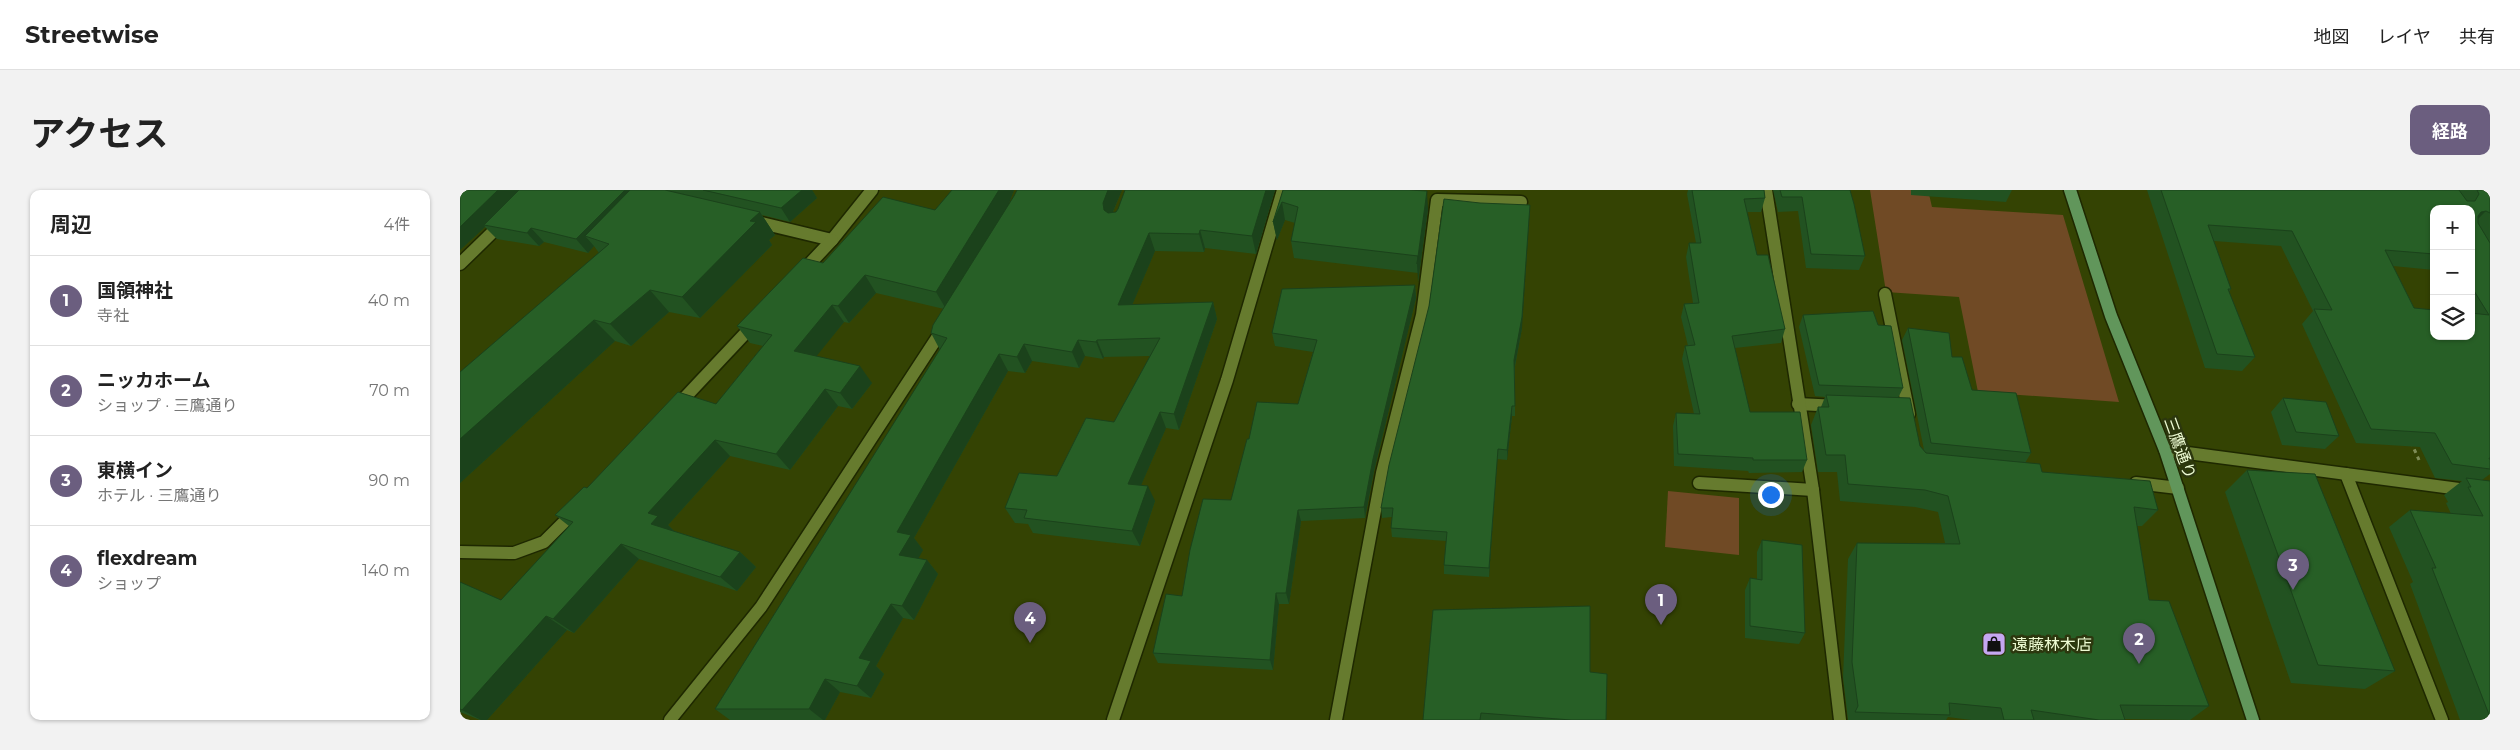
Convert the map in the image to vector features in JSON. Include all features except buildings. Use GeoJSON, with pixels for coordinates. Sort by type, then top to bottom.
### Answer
{"type":"FeatureCollection","features":[{"type":"Feature","properties":{"kind":"main road","name":"三鷹通り"},"geometry":{"type":"LineString","coordinates":[[2070,190],[2111,316],[2165,450],[2253,720]]}},
{"type":"Feature","properties":{"kind":"street"},"geometry":{"type":"LineString","coordinates":[[792,283],[832,240],[872,190]]}},
{"type":"Feature","properties":{"kind":"street"},"geometry":{"type":"LineString","coordinates":[[1113,720],[1227,380],[1283,190]]}},
{"type":"Feature","properties":{"kind":"street"},"geometry":{"type":"LineString","coordinates":[[1766,190],[1798,404],[1813,490],[1840,720]]}},
{"type":"Feature","properties":{"kind":"street"},"geometry":{"type":"LineString","coordinates":[[1336,720],[1382,473],[1422,315],[1437,200],[1521,202]]}},
{"type":"Feature","properties":{"kind":"street"},"geometry":{"type":"LineString","coordinates":[[460,264],[514,210]]}},
{"type":"Feature","properties":{"kind":"street"},"geometry":{"type":"LineString","coordinates":[[739,218],[832,240]]}},
{"type":"Feature","properties":{"kind":"street"},"geometry":{"type":"LineString","coordinates":[[1885,294],[1902,408],[1911,426]]}},
{"type":"Feature","properties":{"kind":"street"},"geometry":{"type":"LineString","coordinates":[[665,419],[765,312]]}},
{"type":"Feature","properties":{"kind":"street"},"geometry":{"type":"LineString","coordinates":[[670,720],[761,607],[949,319]]}},
{"type":"Feature","properties":{"kind":"street"},"geometry":{"type":"LineString","coordinates":[[1798,404],[1848,406]]}},
{"type":"Feature","properties":{"kind":"street"},"geometry":{"type":"LineString","coordinates":[[2165,450],[2490,492]]}},
{"type":"Feature","properties":{"kind":"street"},"geometry":{"type":"LineString","coordinates":[[2346,474],[2442,720]]}},
{"type":"Feature","properties":{"kind":"street"},"geometry":{"type":"LineString","coordinates":[[2119,481],[2178,488]]}},
{"type":"Feature","properties":{"kind":"street"},"geometry":{"type":"LineString","coordinates":[[1699,483],[1813,490]]}},
{"type":"Feature","properties":{"kind":"street"},"geometry":{"type":"LineString","coordinates":[[460,552],[514,553],[544,542],[585,502]]}},
{"type":"Feature","properties":{"kind":"path"},"geometry":{"type":"LineString","coordinates":[[2410,440],[2430,485]]}},
{"type":"Feature","properties":{"kind":"shaded area"},"geometry":{"type":"Polygon","coordinates":[[[1870,190],[1928,190],[1932,207],[2063,215],[2119,402],[1978,392],[1959,297],[1886,292],[1870,190]]]}},
{"type":"Feature","properties":{"kind":"shaded area"},"geometry":{"type":"Polygon","coordinates":[[[1668,491],[1739,498],[1739,555],[1665,547],[1668,491]]]}},
{"type":"Feature","properties":{"kind":"place","name":"東横イン"},"geometry":{"type":"Point","coordinates":[2293,590]}},
{"type":"Feature","properties":{"kind":"place","name":"国領神社"},"geometry":{"type":"Point","coordinates":[1661,625]}},
{"type":"Feature","properties":{"kind":"place","name":"flexdream"},"geometry":{"type":"Point","coordinates":[1030,643]}},
{"type":"Feature","properties":{"kind":"place","name":"遠藤林木店"},"geometry":{"type":"Point","coordinates":[1994,644]}},
{"type":"Feature","properties":{"kind":"place","name":"ニッカホーム"},"geometry":{"type":"Point","coordinates":[2139,664]}}]}
